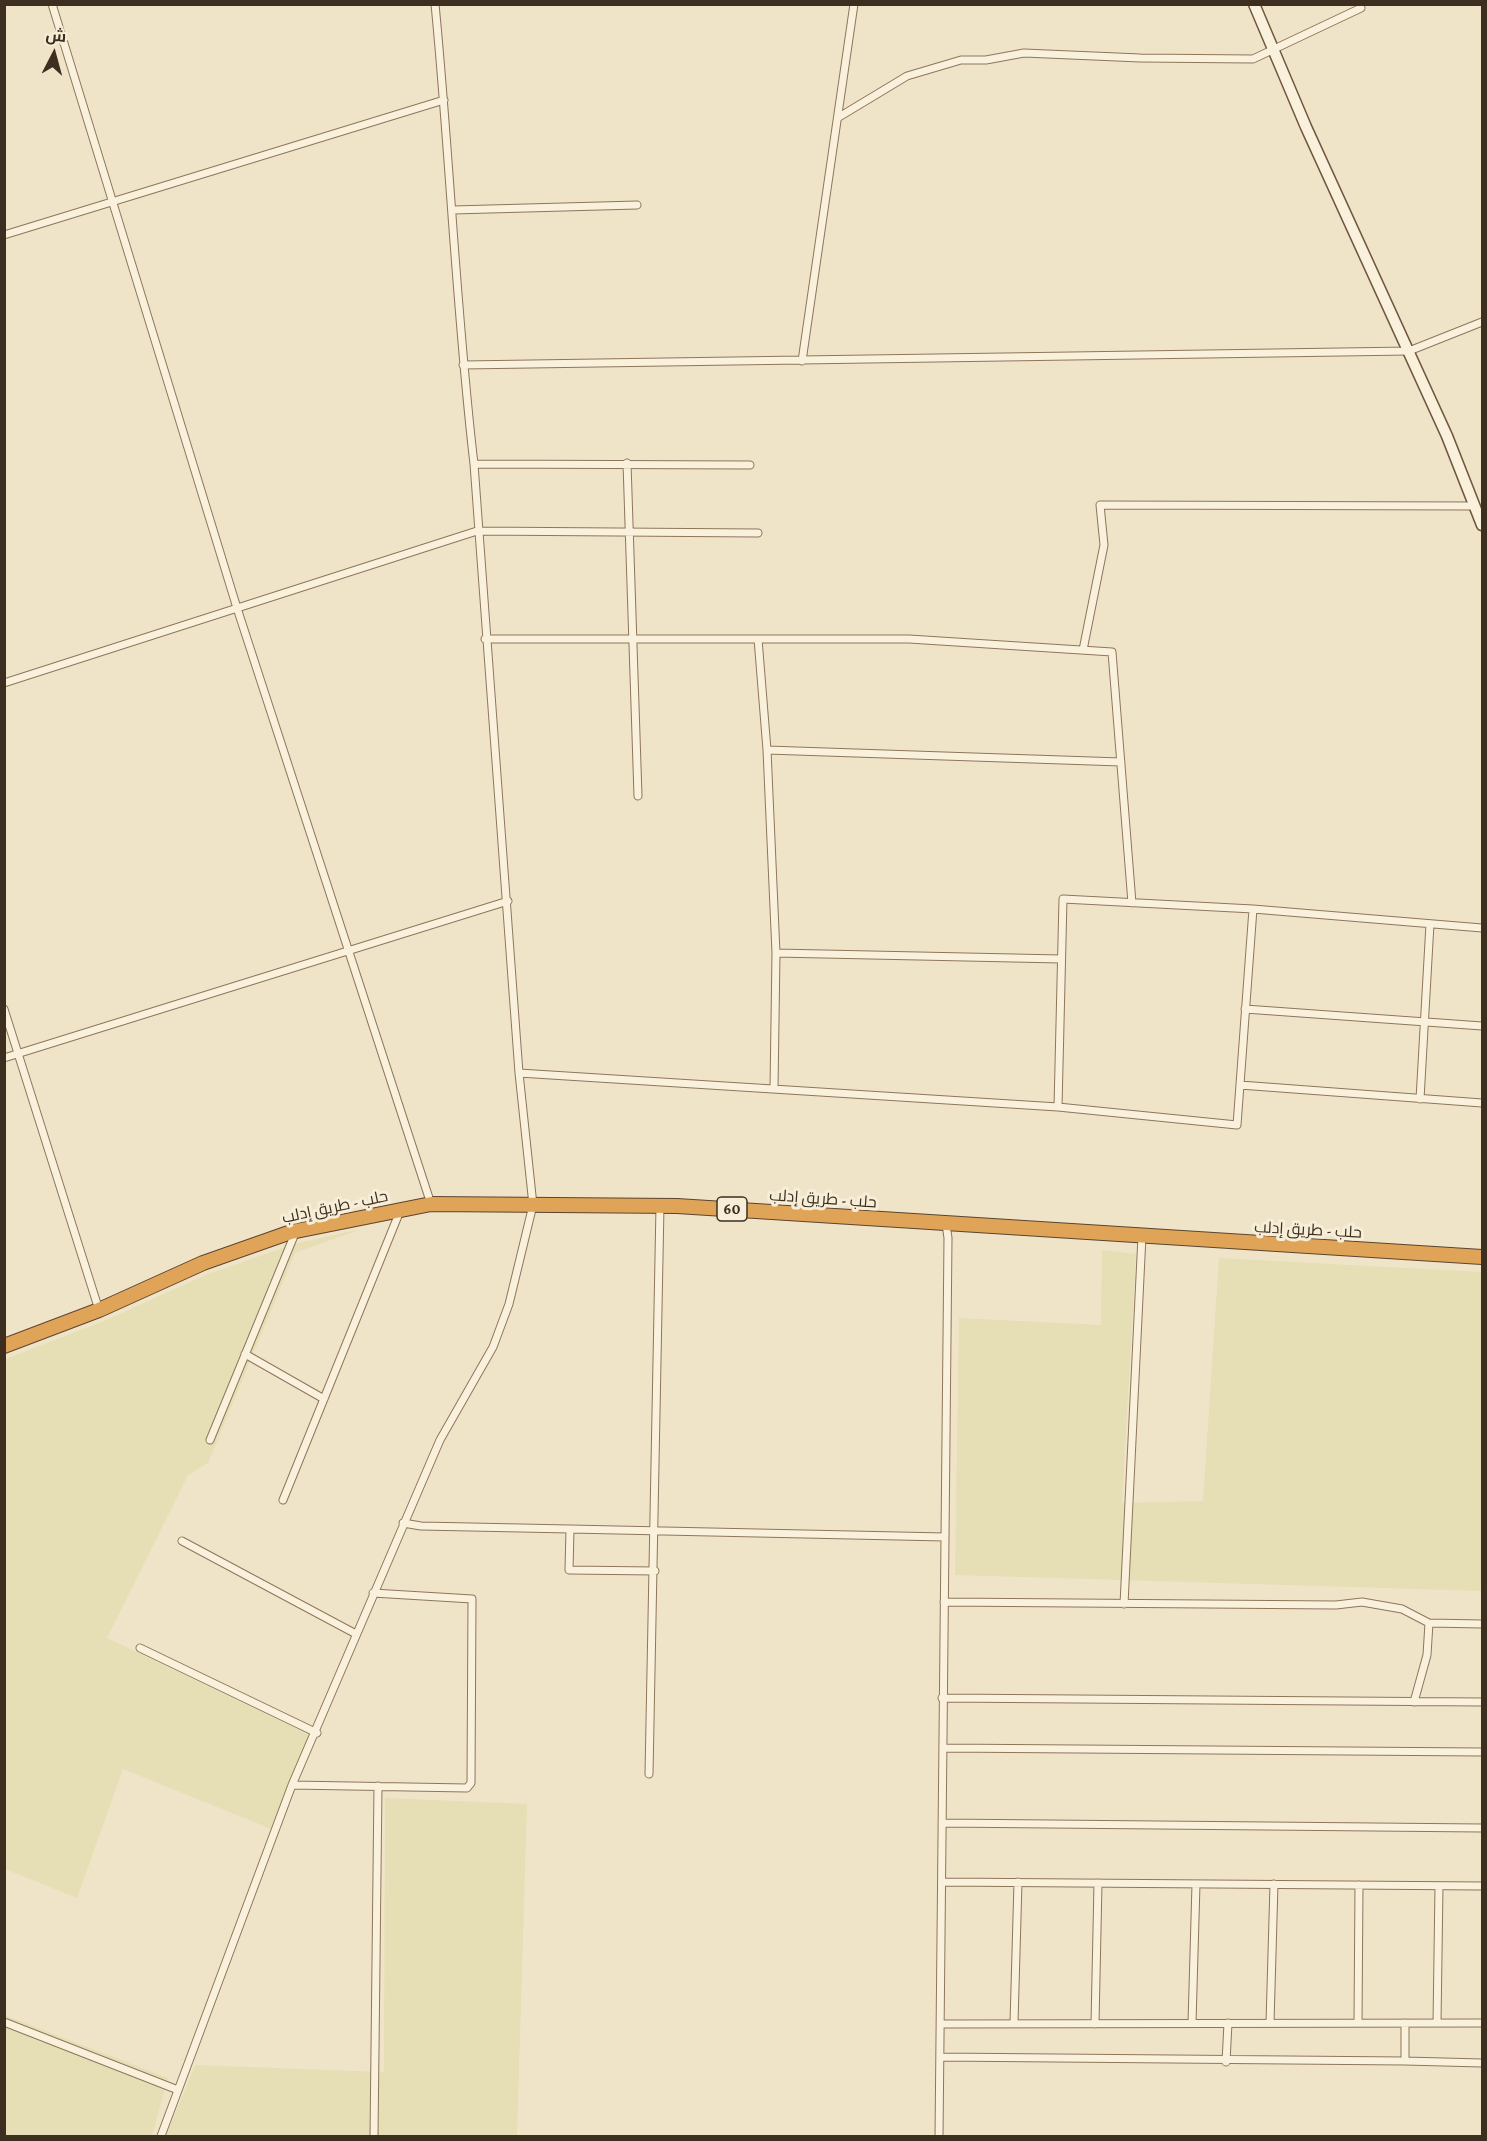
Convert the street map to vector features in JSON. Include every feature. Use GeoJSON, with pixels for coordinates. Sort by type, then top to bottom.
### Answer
{"type":"FeatureCollection","features":[{"type":"Feature","properties":{"kind":"highway","name":"حلب - طريق إدلب"},"geometry":{"type":"LineString","coordinates":[[4,1346],[99,1310],[203,1263],[296,1231],[431,1204],[660,1206],[1482,1257]]}},
{"type":"Feature","properties":{"kind":"street"},"geometry":{"type":"LineString","coordinates":[[52,4],[237,608],[431,1204]]}},
{"type":"Feature","properties":{"kind":"street"},"geometry":{"type":"LineString","coordinates":[[161,2136],[292,1785],[440,1440],[492,1347],[509,1304],[533,1205],[519,1073],[508,901],[477,531],[474,464],[462,365],[453,210],[435,4]]}},
{"type":"Feature","properties":{"kind":"street"},"geometry":{"type":"LineString","coordinates":[[802,361],[854,4]]}},
{"type":"Feature","properties":{"kind":"street"},"geometry":{"type":"LineString","coordinates":[[1254,4],[1409,351],[1482,525]]}},
{"type":"Feature","properties":{"kind":"street"},"geometry":{"type":"LineString","coordinates":[[838,117],[907,76],[961,60],[986,60],[1024,53],[1140,58],[1253,59],[1361,8]]}},
{"type":"Feature","properties":{"kind":"street"},"geometry":{"type":"LineString","coordinates":[[4,235],[444,100]]}},
{"type":"Feature","properties":{"kind":"street"},"geometry":{"type":"LineString","coordinates":[[453,210],[637,205]]}},
{"type":"Feature","properties":{"kind":"street"},"geometry":{"type":"LineString","coordinates":[[462,365],[1409,351],[1482,322]]}},
{"type":"Feature","properties":{"kind":"street"},"geometry":{"type":"LineString","coordinates":[[627,463],[638,796]]}},
{"type":"Feature","properties":{"kind":"street"},"geometry":{"type":"LineString","coordinates":[[474,464],[750,465]]}},
{"type":"Feature","properties":{"kind":"street"},"geometry":{"type":"LineString","coordinates":[[1083,650],[1104,545],[1100,505],[1474,506]]}},
{"type":"Feature","properties":{"kind":"street"},"geometry":{"type":"LineString","coordinates":[[4,683],[477,531],[630,534],[758,533]]}},
{"type":"Feature","properties":{"kind":"street"},"geometry":{"type":"LineString","coordinates":[[485,639],[909,639],[1112,652],[1132,903]]}},
{"type":"Feature","properties":{"kind":"street"},"geometry":{"type":"LineString","coordinates":[[758,639],[767,750],[776,953],[774,1089]]}},
{"type":"Feature","properties":{"kind":"street"},"geometry":{"type":"LineString","coordinates":[[767,750],[1121,762]]}},
{"type":"Feature","properties":{"kind":"street"},"geometry":{"type":"LineString","coordinates":[[1058,1107],[1063,899],[1253,909],[1482,928]]}},
{"type":"Feature","properties":{"kind":"street"},"geometry":{"type":"LineString","coordinates":[[4,1058],[508,901]]}},
{"type":"Feature","properties":{"kind":"street"},"geometry":{"type":"LineString","coordinates":[[519,1073],[1058,1107],[1237,1125],[1253,909]]}},
{"type":"Feature","properties":{"kind":"street"},"geometry":{"type":"LineString","coordinates":[[1419,1100],[1430,924]]}},
{"type":"Feature","properties":{"kind":"street"},"geometry":{"type":"LineString","coordinates":[[776,953],[1061,959]]}},
{"type":"Feature","properties":{"kind":"street"},"geometry":{"type":"LineString","coordinates":[[4,1008],[99,1310]]}},
{"type":"Feature","properties":{"kind":"street"},"geometry":{"type":"LineString","coordinates":[[1245,1009],[1482,1026]]}},
{"type":"Feature","properties":{"kind":"street"},"geometry":{"type":"LineString","coordinates":[[1240,1085],[1482,1103]]}},
{"type":"Feature","properties":{"kind":"street"},"geometry":{"type":"LineString","coordinates":[[649,1774],[656,1530],[660,1206]]}},
{"type":"Feature","properties":{"kind":"street"},"geometry":{"type":"LineString","coordinates":[[283,1500],[400,1210]]}},
{"type":"Feature","properties":{"kind":"street"},"geometry":{"type":"LineString","coordinates":[[939,2136],[948,1238],[946,1224]]}},
{"type":"Feature","properties":{"kind":"street"},"geometry":{"type":"LineString","coordinates":[[210,1440],[296,1231]]}},
{"type":"Feature","properties":{"kind":"street"},"geometry":{"type":"LineString","coordinates":[[1124,1604],[1142,1236]]}},
{"type":"Feature","properties":{"kind":"street"},"geometry":{"type":"LineString","coordinates":[[245,1354],[324,1399]]}},
{"type":"Feature","properties":{"kind":"street"},"geometry":{"type":"LineString","coordinates":[[403,1523],[421,1526],[945,1537]]}},
{"type":"Feature","properties":{"kind":"street"},"geometry":{"type":"LineString","coordinates":[[570,1529],[569,1570],[655,1571]]}},
{"type":"Feature","properties":{"kind":"street"},"geometry":{"type":"LineString","coordinates":[[182,1541],[356,1634]]}},
{"type":"Feature","properties":{"kind":"street"},"geometry":{"type":"LineString","coordinates":[[292,1785],[467,1788],[471,1783],[472,1599],[373,1593]]}},
{"type":"Feature","properties":{"kind":"street"},"geometry":{"type":"LineString","coordinates":[[944,1602],[1336,1605],[1362,1602],[1402,1610],[1429,1623],[1482,1624]]}},
{"type":"Feature","properties":{"kind":"street"},"geometry":{"type":"LineString","coordinates":[[1414,1702],[1427,1655],[1429,1623]]}},
{"type":"Feature","properties":{"kind":"street"},"geometry":{"type":"LineString","coordinates":[[140,1648],[316,1733]]}},
{"type":"Feature","properties":{"kind":"street"},"geometry":{"type":"LineString","coordinates":[[942,1698],[1482,1702]]}},
{"type":"Feature","properties":{"kind":"street"},"geometry":{"type":"LineString","coordinates":[[943,1748],[1482,1752]]}},
{"type":"Feature","properties":{"kind":"street"},"geometry":{"type":"LineString","coordinates":[[374,2136],[378,1786]]}},
{"type":"Feature","properties":{"kind":"street"},"geometry":{"type":"LineString","coordinates":[[942,1823],[1482,1828]]}},
{"type":"Feature","properties":{"kind":"street"},"geometry":{"type":"LineString","coordinates":[[942,1882],[1482,1886]]}},
{"type":"Feature","properties":{"kind":"street"},"geometry":{"type":"LineString","coordinates":[[1014,2024],[1018,1882]]}},
{"type":"Feature","properties":{"kind":"street"},"geometry":{"type":"LineString","coordinates":[[1095,2024],[1098,1883]]}},
{"type":"Feature","properties":{"kind":"street"},"geometry":{"type":"LineString","coordinates":[[1192,2023],[1196,1884]]}},
{"type":"Feature","properties":{"kind":"street"},"geometry":{"type":"LineString","coordinates":[[1270,2023],[1274,1884]]}},
{"type":"Feature","properties":{"kind":"street"},"geometry":{"type":"LineString","coordinates":[[1358,2024],[1359,1885]]}},
{"type":"Feature","properties":{"kind":"street"},"geometry":{"type":"LineString","coordinates":[[1437,2024],[1439,1886]]}},
{"type":"Feature","properties":{"kind":"street"},"geometry":{"type":"LineString","coordinates":[[4,2022],[178,2090]]}},
{"type":"Feature","properties":{"kind":"street"},"geometry":{"type":"LineString","coordinates":[[1226,2062],[1228,2023]]}},
{"type":"Feature","properties":{"kind":"street"},"geometry":{"type":"LineString","coordinates":[[1405,2023],[1405,2061]]}},
{"type":"Feature","properties":{"kind":"street"},"geometry":{"type":"LineString","coordinates":[[940,2024],[1482,2024]]}},
{"type":"Feature","properties":{"kind":"street"},"geometry":{"type":"LineString","coordinates":[[940,2057],[1226,2062],[1482,2063]]}},
{"type":"Feature","properties":{"kind":"shaded area"},"geometry":{"type":"Polygon","coordinates":[[[361,1229],[295,1253],[208,1463],[188,1475],[107,1638],[312,1736],[274,1830],[123,1769],[77,1898],[5,1869],[5,1359],[104,1321],[208,1274],[294,1244],[361,1229]]]}},
{"type":"Feature","properties":{"kind":"shaded area"},"geometry":{"type":"Polygon","coordinates":[[[1102,1250],[1136,1254],[1122,1503],[1203,1501],[1219,1258],[1482,1272],[1482,1591],[955,1575],[959,1318],[1101,1325],[1102,1250]]]}},
{"type":"Feature","properties":{"kind":"shaded area"},"geometry":{"type":"Polygon","coordinates":[[[385,1798],[527,1804],[517,2136],[166,2136],[195,2065],[384,2072],[385,1798]]]}},
{"type":"Feature","properties":{"kind":"shaded area"},"geometry":{"type":"Polygon","coordinates":[[[4,2015],[168,2078],[152,2136],[5,2136],[4,2015]]]}}]}
